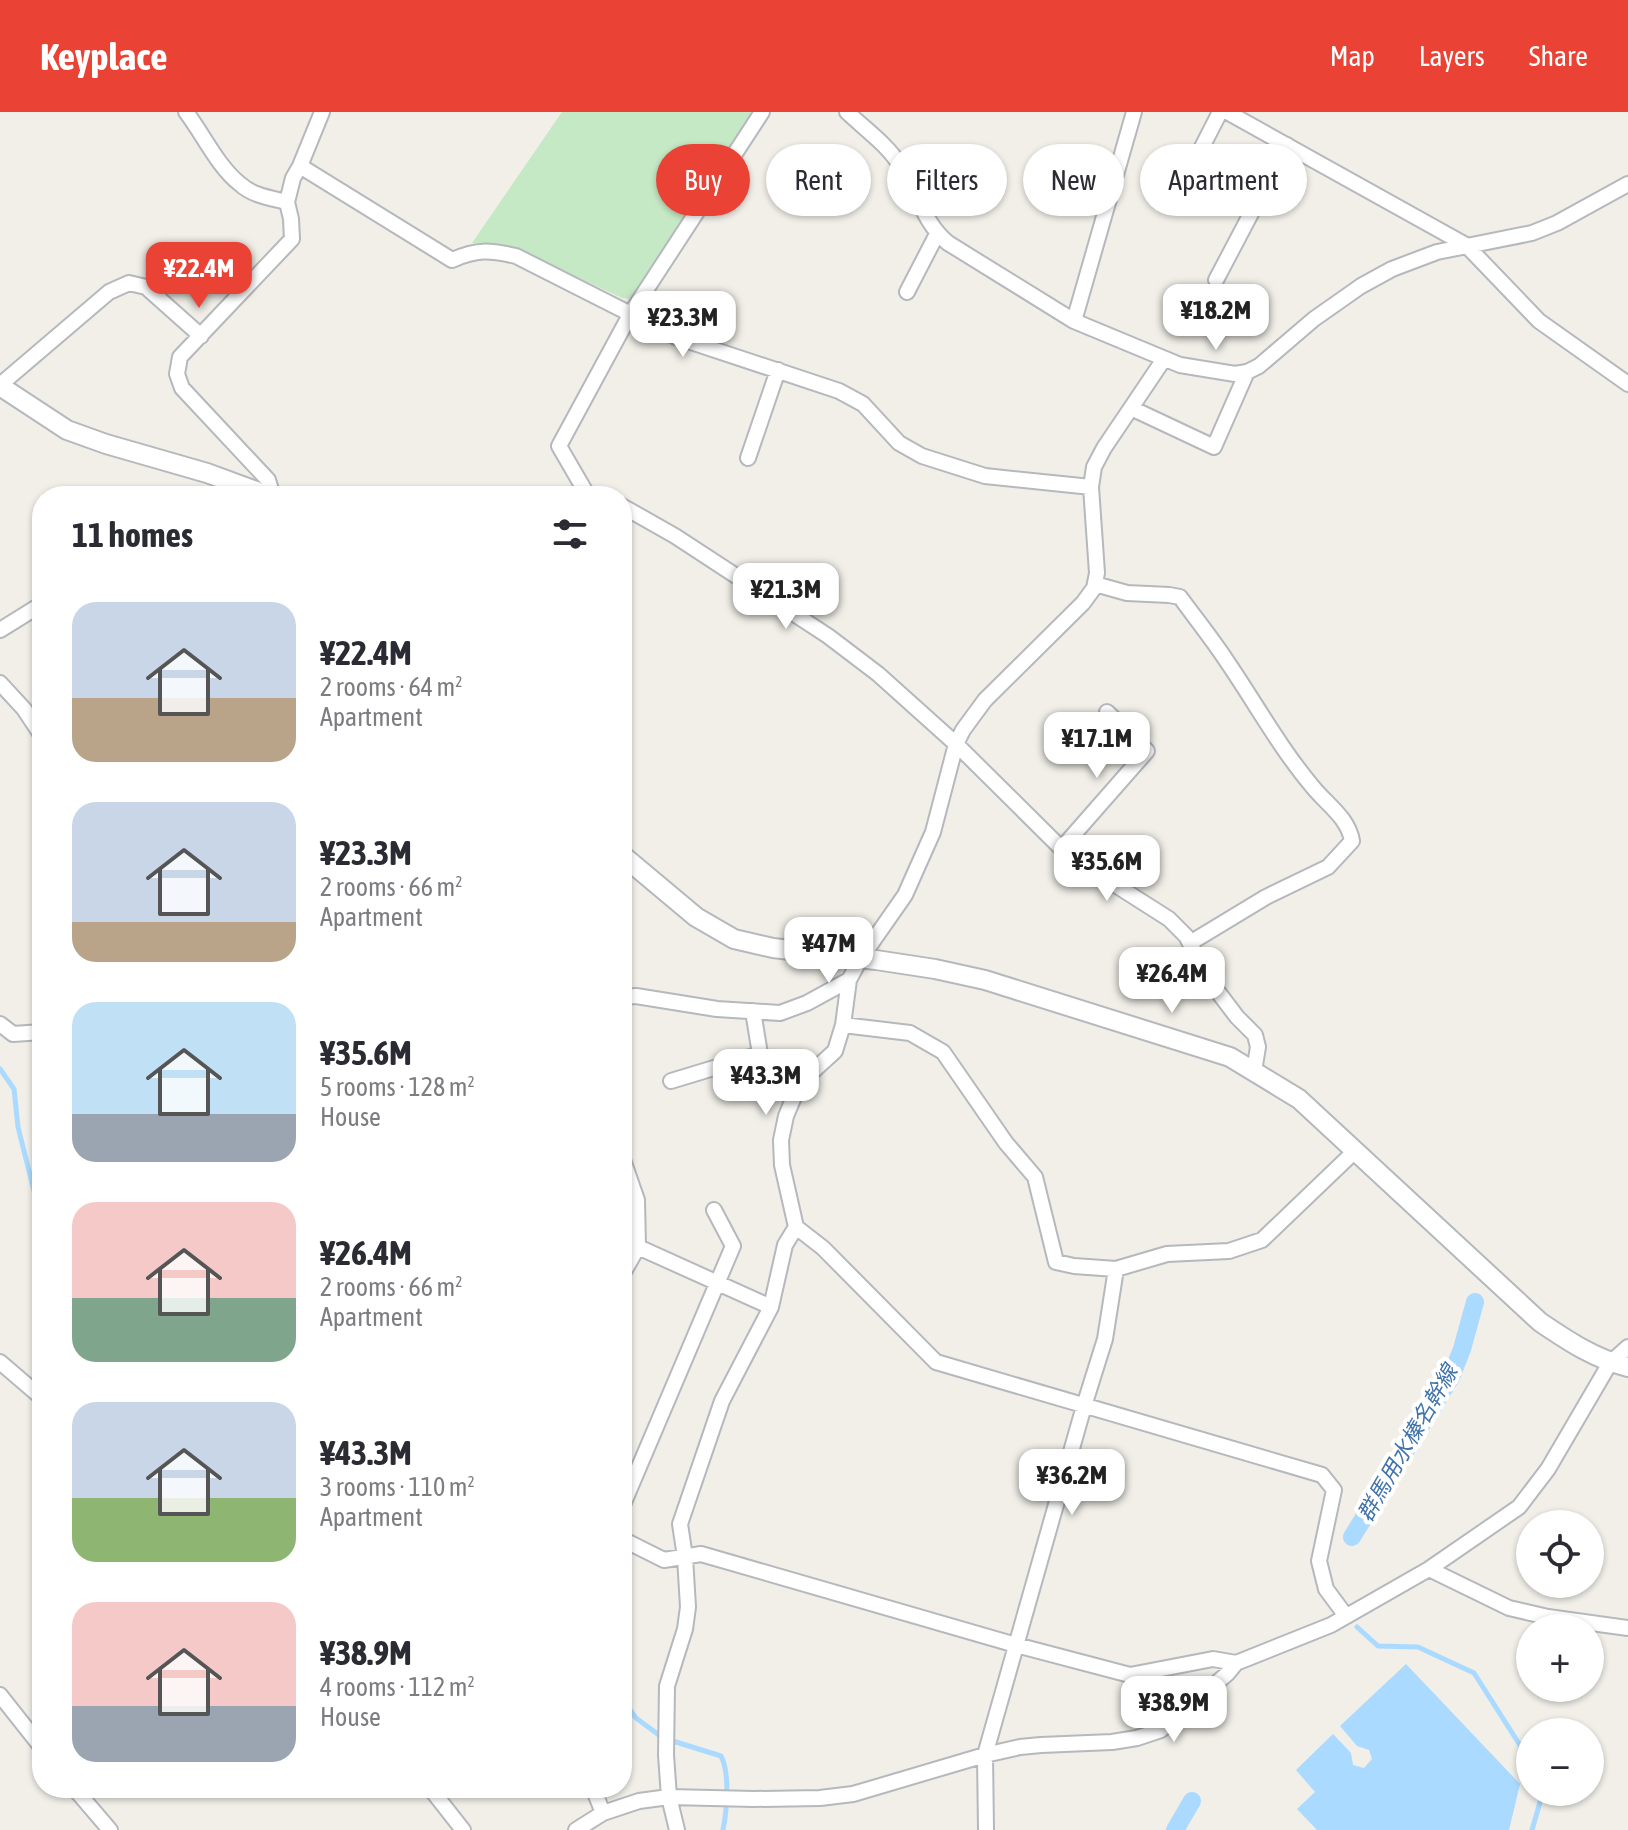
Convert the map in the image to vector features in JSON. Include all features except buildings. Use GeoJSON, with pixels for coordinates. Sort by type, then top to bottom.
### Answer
{"type":"FeatureCollection","features":[{"type":"Feature","properties":{"kind":"street"},"geometry":{"type":"LineString","coordinates":[[186,112],[240,185],[260,196],[287,202]]}},
{"type":"Feature","properties":{"kind":"street"},"geometry":{"type":"LineString","coordinates":[[270,486],[268,480],[182,388],[177,374],[180,357],[292,239],[287,202],[293,178],[322,112]]}},
{"type":"Feature","properties":{"kind":"street"},"geometry":{"type":"LineString","coordinates":[[582,486],[559,446],[631,313],[762,112]]}},
{"type":"Feature","properties":{"kind":"street"},"geometry":{"type":"LineString","coordinates":[[847,112],[901,166],[930,225],[948,243],[1074,321],[1180,365],[1224,373],[1247,372],[1259,366],[1314,319],[1361,286],[1392,269],[1437,252],[1532,233],[1557,223],[1628,184]]}},
{"type":"Feature","properties":{"kind":"street"},"geometry":{"type":"LineString","coordinates":[[1074,321],[1134,112]]}},
{"type":"Feature","properties":{"kind":"street"},"geometry":{"type":"LineString","coordinates":[[1204,144],[1220,112]]}},
{"type":"Feature","properties":{"kind":"street"},"geometry":{"type":"LineString","coordinates":[[1227,112],[1285,144]]}},
{"type":"Feature","properties":{"kind":"street"},"geometry":{"type":"LineString","coordinates":[[1307,156],[1466,245],[1539,321],[1628,384]]}},
{"type":"Feature","properties":{"kind":"street"},"geometry":{"type":"LineString","coordinates":[[300,166],[452,260],[471,252],[516,256],[676,337],[839,391],[863,404],[899,443],[922,456],[985,476],[1091,487]]}},
{"type":"Feature","properties":{"kind":"street"},"geometry":{"type":"LineString","coordinates":[[1216,280],[1250,216]]}},
{"type":"Feature","properties":{"kind":"street"},"geometry":{"type":"LineString","coordinates":[[907,292],[937,234]]}},
{"type":"Feature","properties":{"kind":"street"},"geometry":{"type":"LineString","coordinates":[[201,336],[146,287],[129,283],[109,292],[0,385],[67,430],[242,486]]}},
{"type":"Feature","properties":{"kind":"street"},"geometry":{"type":"LineString","coordinates":[[1164,359],[1098,457],[1091,487],[1097,573],[1094,588],[1083,603],[985,700],[963,730],[956,744],[933,832],[905,895],[849,980],[843,1025],[835,1051],[796,1092],[786,1116],[781,1140],[782,1165],[796,1227],[823,1248],[936,1362],[1322,1475],[1334,1490],[1319,1561],[1326,1589],[1346,1616]]}},
{"type":"Feature","properties":{"kind":"street"},"geometry":{"type":"LineString","coordinates":[[748,458],[778,370]]}},
{"type":"Feature","properties":{"kind":"street"},"geometry":{"type":"LineString","coordinates":[[1131,408],[1214,447],[1247,372]]}},
{"type":"Feature","properties":{"kind":"street"},"geometry":{"type":"LineString","coordinates":[[632,512],[675,536],[828,636],[878,674],[956,744],[1061,849],[1169,919],[1186,936],[1212,984],[1255,1035],[1258,1047],[1254,1071]]}},
{"type":"Feature","properties":{"kind":"street"},"geometry":{"type":"LineString","coordinates":[[1095,584],[1127,593],[1180,597],[1295,765],[1337,812],[1350,833],[1352,841],[1328,867],[1266,897],[1190,943]]}},
{"type":"Feature","properties":{"kind":"street"},"geometry":{"type":"LineString","coordinates":[[0,630],[32,610]]}},
{"type":"Feature","properties":{"kind":"street"},"geometry":{"type":"LineString","coordinates":[[0,683],[32,721]]}},
{"type":"Feature","properties":{"kind":"street"},"geometry":{"type":"LineString","coordinates":[[1061,849],[1147,751],[1107,712]]}},
{"type":"Feature","properties":{"kind":"street"},"geometry":{"type":"LineString","coordinates":[[632,863],[696,917],[734,939],[773,948],[935,969],[985,980],[1230,1057],[1299,1099],[1540,1322],[1580,1348],[1619,1365]]}},
{"type":"Feature","properties":{"kind":"street"},"geometry":{"type":"LineString","coordinates":[[632,996],[717,1009],[780,1013],[807,1003],[849,980]]}},
{"type":"Feature","properties":{"kind":"street"},"geometry":{"type":"LineString","coordinates":[[671,1081],[760,1054],[753,1011]]}},
{"type":"Feature","properties":{"kind":"street"},"geometry":{"type":"LineString","coordinates":[[0,1024],[13,1034],[32,1033]]}},
{"type":"Feature","properties":{"kind":"street"},"geometry":{"type":"LineString","coordinates":[[843,1025],[910,1033],[943,1052],[1006,1143],[1035,1177],[1056,1262],[1116,1269],[1167,1254],[1229,1251],[1262,1240],[1355,1151]]}},
{"type":"Feature","properties":{"kind":"street"},"geometry":{"type":"LineString","coordinates":[[632,1186],[637,1200],[638,1247],[632,1258]]}},
{"type":"Feature","properties":{"kind":"street"},"geometry":{"type":"LineString","coordinates":[[632,1484],[733,1246],[714,1210]]}},
{"type":"Feature","properties":{"kind":"street"},"geometry":{"type":"LineString","coordinates":[[677,1830],[669,1797],[666,1755],[667,1686],[685,1629],[688,1607],[680,1524],[722,1401],[774,1300],[785,1245],[796,1227]]}},
{"type":"Feature","properties":{"kind":"street"},"geometry":{"type":"LineString","coordinates":[[638,1247],[771,1307]]}},
{"type":"Feature","properties":{"kind":"street"},"geometry":{"type":"LineString","coordinates":[[986,1830],[985,1755],[1105,1339],[1116,1269]]}},
{"type":"Feature","properties":{"kind":"street"},"geometry":{"type":"LineString","coordinates":[[576,1830],[603,1813],[639,1801],[669,1797],[820,1798],[853,1794],[985,1755],[1041,1745],[1112,1742],[1161,1730],[1236,1663],[1331,1625],[1429,1569],[1519,1507],[1619,1365],[1628,1347]]}},
{"type":"Feature","properties":{"kind":"street"},"geometry":{"type":"LineString","coordinates":[[0,1362],[32,1389]]}},
{"type":"Feature","properties":{"kind":"street"},"geometry":{"type":"LineString","coordinates":[[632,1544],[664,1560],[701,1554],[1130,1675],[1213,1659],[1236,1663]]}},
{"type":"Feature","properties":{"kind":"street"},"geometry":{"type":"LineString","coordinates":[[1429,1569],[1509,1608],[1548,1617],[1628,1628]]}},
{"type":"Feature","properties":{"kind":"street"},"geometry":{"type":"LineString","coordinates":[[0,1695],[32,1735]]}},
{"type":"Feature","properties":{"kind":"street"},"geometry":{"type":"LineString","coordinates":[[83,1798],[110,1830]]}},
{"type":"Feature","properties":{"kind":"street"},"geometry":{"type":"LineString","coordinates":[[438,1798],[463,1830]]}},
{"type":"Feature","properties":{"kind":"street"},"geometry":{"type":"LineString","coordinates":[[597,1798],[603,1813]]}},
{"type":"Feature","properties":{"kind":"green space"},"geometry":{"type":"Polygon","coordinates":[[[562,112],[755,112],[734,144],[656,144],[656,216],[687,216],[633,299],[622,298],[521,251],[496,244],[472,243],[562,112]]]}},
{"type":"Feature","properties":{"kind":"water"},"geometry":{"type":"Polygon","coordinates":[[[1406,1664],[1516,1780],[1516,1801],[1509,1830],[1317,1830],[1297,1809],[1315,1792],[1296,1770],[1333,1734],[1351,1753],[1353,1765],[1364,1768],[1372,1759],[1369,1750],[1357,1746],[1340,1726],[1406,1664]]]}},
{"type":"Feature","properties":{"kind":"waterway"},"geometry":{"type":"LineString","coordinates":[[0,1069],[14,1089],[18,1127],[32,1183]]}},
{"type":"Feature","properties":{"kind":"waterway","name":"群馬用水榛名幹線"},"geometry":{"type":"LineString","coordinates":[[1352,1537],[1451,1377],[1475,1302]]}},
{"type":"Feature","properties":{"kind":"waterway"},"geometry":{"type":"LineString","coordinates":[[1357,1627],[1378,1646],[1418,1647],[1474,1673],[1516,1739]]}},
{"type":"Feature","properties":{"kind":"waterway"},"geometry":{"type":"LineString","coordinates":[[632,1713],[663,1738],[721,1756],[727,1782],[723,1830]]}},
{"type":"Feature","properties":{"kind":"waterway","name":"群馬用水榛名幹線"},"geometry":{"type":"LineString","coordinates":[[1175,1830],[1192,1801]]}},
{"type":"Feature","properties":{"kind":"waterway"},"geometry":{"type":"LineString","coordinates":[[1532,1830],[1539,1806]]}}]}
